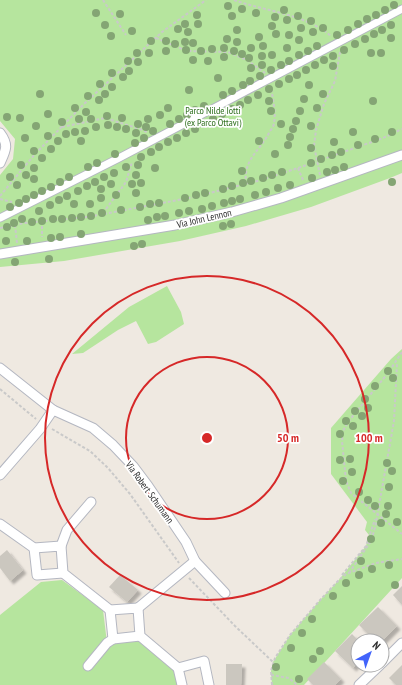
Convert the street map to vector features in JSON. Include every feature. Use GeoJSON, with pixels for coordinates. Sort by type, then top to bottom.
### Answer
{"type":"FeatureCollection","features":[{"type":"Feature","properties":{"kind":"street"},"geometry":{"type":"LineString","coordinates":[[0,218],[134,150],[402,9]]}},
{"type":"Feature","properties":{"kind":"street"},"geometry":{"type":"LineString","coordinates":[[0,133],[5,140],[6,150],[0,162]]}},
{"type":"Feature","properties":{"kind":"street","name":"Via John Lennon"},"geometry":{"type":"LineString","coordinates":[[0,254],[44,248],[204,219],[257,205],[402,155]]}},
{"type":"Feature","properties":{"kind":"street","name":"Via Robert Schumann"},"geometry":{"type":"LineString","coordinates":[[0,368],[53,410],[93,428],[113,445],[133,466],[148,486],[186,542],[195,561],[225,593]]}},
{"type":"Feature","properties":{"kind":"street"},"geometry":{"type":"LineString","coordinates":[[0,475],[53,410]]}},
{"type":"Feature","properties":{"kind":"street"},"geometry":{"type":"LineString","coordinates":[[63,573],[61,546],[67,530],[91,502]]}},
{"type":"Feature","properties":{"kind":"street"},"geometry":{"type":"LineString","coordinates":[[0,524],[34,548],[61,546]]}},
{"type":"Feature","properties":{"kind":"street"},"geometry":{"type":"LineString","coordinates":[[34,548],[37,575],[63,573],[110,610],[138,608],[195,561]]}},
{"type":"Feature","properties":{"kind":"street"},"geometry":{"type":"LineString","coordinates":[[138,608],[140,636],[178,668],[182,685]]}},
{"type":"Feature","properties":{"kind":"street"},"geometry":{"type":"LineString","coordinates":[[110,610],[113,639]]}},
{"type":"Feature","properties":{"kind":"street"},"geometry":{"type":"LineString","coordinates":[[88,666],[107,643],[113,639],[140,636]]}},
{"type":"Feature","properties":{"kind":"street"},"geometry":{"type":"LineString","coordinates":[[390,655],[402,643]]}},
{"type":"Feature","properties":{"kind":"street"},"geometry":{"type":"LineString","coordinates":[[178,668],[204,661],[209,685]]}},
{"type":"Feature","properties":{"kind":"street"},"geometry":{"type":"LineString","coordinates":[[360,685],[372,673]]}},
{"type":"Feature","properties":{"kind":"path"},"geometry":{"type":"LineString","coordinates":[[103,0],[126,35]]}},
{"type":"Feature","properties":{"kind":"path"},"geometry":{"type":"LineString","coordinates":[[0,196],[28,162],[138,53],[162,32],[206,0]]}},
{"type":"Feature","properties":{"kind":"path"},"geometry":{"type":"LineString","coordinates":[[234,0],[286,14],[310,23],[340,42],[339,63],[335,81],[324,104],[316,130],[314,146],[323,183]]}},
{"type":"Feature","properties":{"kind":"path"},"geometry":{"type":"LineString","coordinates":[[61,128],[105,118],[143,130],[155,139]]}},
{"type":"Feature","properties":{"kind":"path"},"geometry":{"type":"LineString","coordinates":[[0,228],[42,221],[88,217],[194,197],[261,180],[317,162],[383,138],[402,129]]}},
{"type":"Feature","properties":{"kind":"path"},"geometry":{"type":"LineString","coordinates":[[102,214],[126,182],[134,155],[134,150]]}},
{"type":"Feature","properties":{"kind":"path"},"geometry":{"type":"LineString","coordinates":[[298,168],[306,189]]}},
{"type":"Feature","properties":{"kind":"path"},"geometry":{"type":"LineString","coordinates":[[42,221],[41,230],[44,248]]}},
{"type":"Feature","properties":{"kind":"path"},"geometry":{"type":"LineString","coordinates":[[15,225],[18,252]]}},
{"type":"Feature","properties":{"kind":"path"},"geometry":{"type":"LineString","coordinates":[[402,352],[373,394],[348,422],[342,434],[346,481],[351,493],[402,534]]}},
{"type":"Feature","properties":{"kind":"path"},"geometry":{"type":"LineString","coordinates":[[349,573],[371,541],[375,528],[394,421],[397,361]]}},
{"type":"Feature","properties":{"kind":"path"},"geometry":{"type":"LineString","coordinates":[[0,389],[31,416],[90,451],[108,468],[130,494],[193,583],[273,662]]}},
{"type":"Feature","properties":{"kind":"path"},"geometry":{"type":"LineString","coordinates":[[272,685],[271,675],[273,662],[290,635],[338,581],[366,546],[377,514]]}},
{"type":"Feature","properties":{"kind":"path"},"geometry":{"type":"LineString","coordinates":[[338,581],[346,574],[376,563],[402,559]]}},
{"type":"Feature","properties":{"kind":"path"},"geometry":{"type":"LineString","coordinates":[[271,675],[289,678],[297,685]]}},
{"type":"Feature","properties":{"kind":"green space","name":"Parco Nilde Iotti (ex Parco Ottavi)"},"geometry":{"type":"Polygon","coordinates":[[[0,0],[402,0],[402,173],[311,207],[246,226],[180,241],[64,261],[0,267],[0,175],[13,159],[15,139],[0,121],[0,0]]]}},
{"type":"Feature","properties":{"kind":"green space"},"geometry":{"type":"Polygon","coordinates":[[[167,286],[181,312],[184,324],[156,342],[148,344],[136,321],[118,330],[83,353],[72,354],[129,307],[167,286]]]}},
{"type":"Feature","properties":{"kind":"green space"},"geometry":{"type":"Polygon","coordinates":[[[402,349],[402,578],[304,685],[272,685],[271,671],[273,662],[290,635],[338,581],[366,546],[369,535],[365,530],[367,522],[331,474],[331,428],[391,359],[402,349]]]}},
{"type":"Feature","properties":{"kind":"green space"},"geometry":{"type":"Polygon","coordinates":[[[62,580],[103,610],[107,643],[140,636],[178,668],[182,685],[0,685],[0,615],[41,582],[62,580]]]}},
{"type":"Feature","properties":{"kind":"building"},"geometry":{"type":"Polygon","coordinates":[[[7,550],[23,570],[10,581],[0,568],[0,556],[7,550]]]}},
{"type":"Feature","properties":{"kind":"building"},"geometry":{"type":"Polygon","coordinates":[[[120,575],[138,590],[127,602],[109,587],[120,575]]]}},
{"type":"Feature","properties":{"kind":"building"},"geometry":{"type":"Polygon","coordinates":[[[402,586],[402,605],[393,595],[402,586]]]}},
{"type":"Feature","properties":{"kind":"building"},"geometry":{"type":"Polygon","coordinates":[[[378,607],[397,626],[390,633],[367,633],[359,625],[378,607]]]}},
{"type":"Feature","properties":{"kind":"building"},"geometry":{"type":"Polygon","coordinates":[[[350,636],[350,665],[335,651],[350,636]]]}},
{"type":"Feature","properties":{"kind":"building"},"geometry":{"type":"Polygon","coordinates":[[[324,662],[341,679],[335,685],[313,685],[307,679],[324,662]]]}},
{"type":"Feature","properties":{"kind":"building"},"geometry":{"type":"Polygon","coordinates":[[[226,664],[242,664],[241,685],[226,685],[226,664]]]}},
{"type":"Feature","properties":{"kind":"building"},"geometry":{"type":"Polygon","coordinates":[[[402,665],[402,685],[396,685],[389,678],[402,665]]]}}]}
